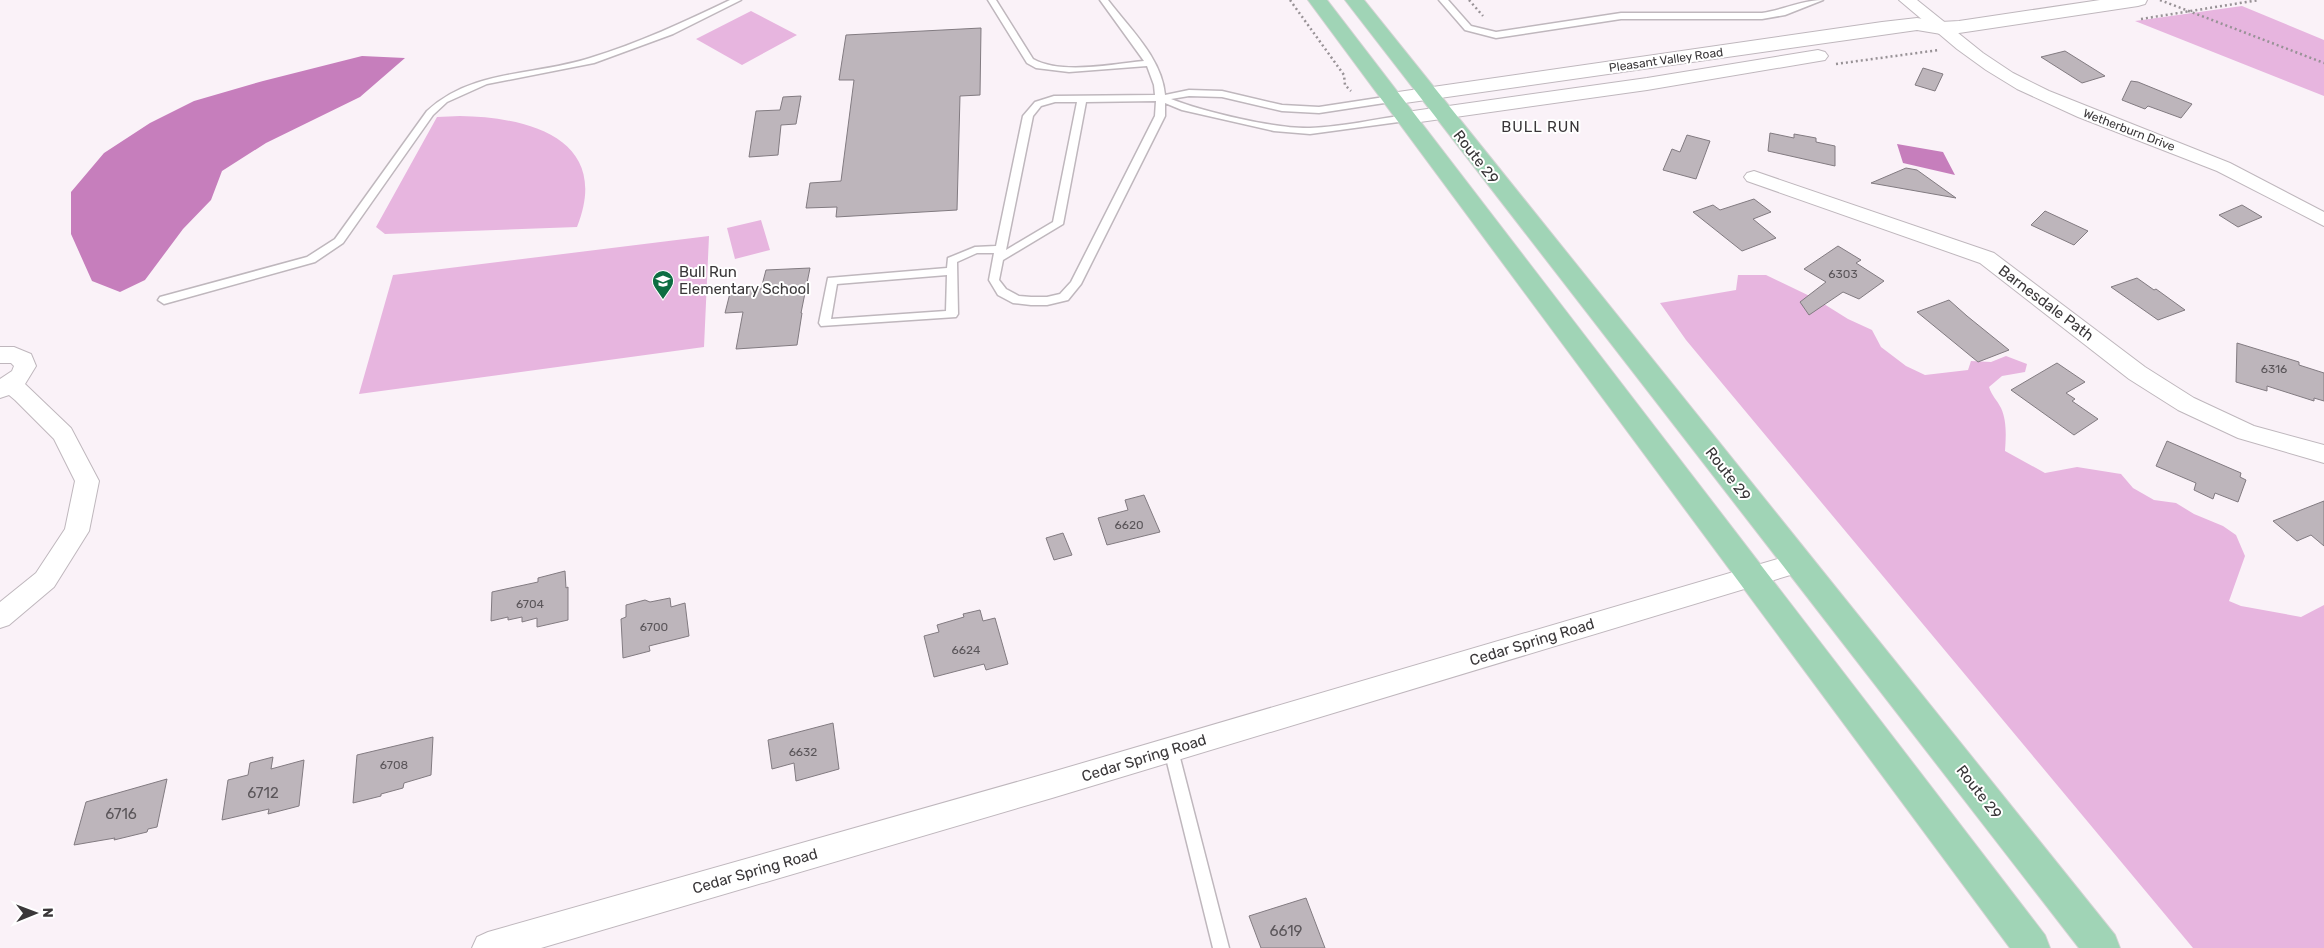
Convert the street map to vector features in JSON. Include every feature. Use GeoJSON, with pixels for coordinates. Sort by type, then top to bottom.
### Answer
{"type":"FeatureCollection","features":[{"type":"Feature","properties":{"kind":"main road"},"geometry":{"type":"LineString","coordinates":[[1317,0],[2032,948]]}},
{"type":"Feature","properties":{"kind":"main road","name":"Route 29"},"geometry":{"type":"LineString","coordinates":[[1354,0],[1442,114],[2102,948]]}},
{"type":"Feature","properties":{"kind":"main road","name":"Pleasant Valley Road"},"geometry":{"type":"LineString","coordinates":[[1398,109],[1427,94],[1882,28],[1917,24],[1941,28],[2138,0]]}},
{"type":"Feature","properties":{"kind":"main road","name":"Pleasant Valley Road"},"geometry":{"type":"LineString","coordinates":[[1398,109],[1442,114],[1647,84],[1933,38],[1941,28]]}},
{"type":"Feature","properties":{"kind":"street","name":"Wetherburn Drive"},"geometry":{"type":"LineString","coordinates":[[1907,0],[1974,55],[2022,84],[2068,106],[2221,166],[2277,193],[2324,220]]}},
{"type":"Feature","properties":{"kind":"street","name":"Barnesdale Path"},"geometry":{"type":"LineString","coordinates":[[1754,177],[1987,258],[2137,373],[2186,404],[2246,432],[2324,454]]}},
{"type":"Feature","properties":{"kind":"street"},"geometry":{"type":"LineString","coordinates":[[0,355],[14,355],[23,359],[25,366],[20,376],[5,388]]}},
{"type":"Feature","properties":{"kind":"street"},"geometry":{"type":"LineString","coordinates":[[0,617],[45,580],[78,531],[87,481],[62,434],[23,394],[5,388]]}},
{"type":"Feature","properties":{"kind":"street","name":"Cedar Spring Road"},"geometry":{"type":"LineString","coordinates":[[488,948],[1171,750],[1798,563]]}},
{"type":"Feature","properties":{"kind":"lane"},"geometry":{"type":"LineString","coordinates":[[164,300],[311,260],[331,248],[339,241],[430,113],[444,100],[472,87],[499,78],[591,61],[670,32],[737,0]]}},
{"type":"Feature","properties":{"kind":"lane"},"geometry":{"type":"LineString","coordinates":[[992,0],[1030,62],[1035,67],[1061,70],[1150,63]]}},
{"type":"Feature","properties":{"kind":"lane"},"geometry":{"type":"LineString","coordinates":[[1104,0],[1150,63],[1159,83],[1161,98],[1160,116],[1076,284],[1064,297],[1047,301],[1017,300],[1002,292],[994,280],[1028,116],[1038,104],[1054,99],[1161,98],[1189,93],[1222,94],[1282,108],[1320,110],[1398,109]]}},
{"type":"Feature","properties":{"kind":"lane"},"geometry":{"type":"LineString","coordinates":[[1443,0],[1468,28],[1496,35],[1621,16],[1762,16],[1782,13],[1819,0]]}},
{"type":"Feature","properties":{"kind":"lane"},"geometry":{"type":"LineString","coordinates":[[1161,98],[1185,108],[1274,128],[1310,131],[1398,109]]}},
{"type":"Feature","properties":{"kind":"lane"},"geometry":{"type":"LineString","coordinates":[[952,271],[832,281],[825,323],[952,314],[952,271],[952,260],[975,250],[999,254],[1058,224],[1082,99]]}},
{"type":"Feature","properties":{"kind":"lane"},"geometry":{"type":"LineString","coordinates":[[1171,750],[1221,948]]}},
{"type":"Feature","properties":{"kind":"path"},"geometry":{"type":"LineString","coordinates":[[2160,0],[2324,64]]}},
{"type":"Feature","properties":{"kind":"path"},"geometry":{"type":"LineString","coordinates":[[1473,5],[1478,3]]}},
{"type":"Feature","properties":{"kind":"shaded area"},"geometry":{"type":"Polygon","coordinates":[[[2242,6],[2324,40],[2324,96],[2135,21],[2242,6]]]}},
{"type":"Feature","properties":{"kind":"shaded area"},"geometry":{"type":"Polygon","coordinates":[[[751,11],[797,35],[742,65],[696,39],[751,11]]]}},
{"type":"Feature","properties":{"kind":"shaded area"},"geometry":{"type":"Polygon","coordinates":[[[362,56],[405,58],[360,97],[266,143],[222,171],[211,200],[183,229],[145,280],[120,292],[92,281],[71,234],[71,192],[104,153],[150,123],[194,101],[362,56]]]}},
{"type":"Feature","properties":{"kind":"shaded area"},"geometry":{"type":"Polygon","coordinates":[[[460,116],[512,121],[537,128],[558,139],[574,153],[583,173],[585,197],[577,227],[385,234],[376,227],[437,117],[460,116]]]}},
{"type":"Feature","properties":{"kind":"shaded area"},"geometry":{"type":"Polygon","coordinates":[[[1897,144],[1943,152],[1955,175],[1903,163],[1897,144]]]}},
{"type":"Feature","properties":{"kind":"shaded area"},"geometry":{"type":"Polygon","coordinates":[[[761,220],[770,250],[735,259],[727,228],[761,220]]]}},
{"type":"Feature","properties":{"kind":"shaded area"},"geometry":{"type":"Polygon","coordinates":[[[709,236],[704,347],[359,394],[393,275],[709,236]]]}},
{"type":"Feature","properties":{"kind":"shaded area"},"geometry":{"type":"Polygon","coordinates":[[[1738,275],[1766,275],[1816,299],[1848,319],[1872,330],[1881,347],[1906,366],[1925,375],[1968,370],[1971,361],[1991,362],[2006,356],[2027,364],[2025,372],[2002,376],[1989,387],[2001,408],[2004,418],[2005,451],[2045,473],[2077,467],[2121,474],[2133,488],[2154,500],[2176,503],[2194,514],[2223,526],[2236,535],[2245,556],[2229,601],[2241,606],[2301,617],[2324,605],[2324,948],[2193,948],[1686,340],[1660,303],[1736,290],[1738,275]]]}},
{"type":"Feature","properties":{"kind":"building"},"geometry":{"type":"Polygon","coordinates":[[[981,28],[980,95],[960,96],[957,210],[836,217],[837,207],[806,208],[810,183],[841,181],[854,80],[839,80],[846,35],[981,28]]]}},
{"type":"Feature","properties":{"kind":"building"},"geometry":{"type":"Polygon","coordinates":[[[2065,51],[2105,76],[2082,83],[2041,57],[2065,51]]]}},
{"type":"Feature","properties":{"kind":"building"},"geometry":{"type":"Polygon","coordinates":[[[1923,68],[1943,74],[1935,91],[1915,85],[1923,68]]]}},
{"type":"Feature","properties":{"kind":"building"},"geometry":{"type":"Polygon","coordinates":[[[2131,81],[2138,82],[2192,104],[2181,118],[2148,106],[2145,109],[2122,100],[2131,81]]]}},
{"type":"Feature","properties":{"kind":"building"},"geometry":{"type":"Polygon","coordinates":[[[801,96],[796,124],[781,125],[778,155],[749,157],[756,111],[780,110],[783,97],[801,96]]]}},
{"type":"Feature","properties":{"kind":"building"},"geometry":{"type":"Polygon","coordinates":[[[1770,133],[1794,138],[1794,134],[1816,138],[1816,142],[1835,146],[1835,166],[1768,151],[1770,133]]]}},
{"type":"Feature","properties":{"kind":"building"},"geometry":{"type":"Polygon","coordinates":[[[1687,135],[1710,141],[1696,179],[1663,170],[1672,149],[1680,152],[1687,135]]]}},
{"type":"Feature","properties":{"kind":"building"},"geometry":{"type":"Polygon","coordinates":[[[1906,168],[1917,170],[1956,198],[1871,183],[1906,168]]]}},
{"type":"Feature","properties":{"kind":"building"},"geometry":{"type":"Polygon","coordinates":[[[1754,199],[1771,212],[1753,219],[1776,238],[1742,251],[1693,212],[1713,205],[1720,210],[1754,199]]]}},
{"type":"Feature","properties":{"kind":"building"},"geometry":{"type":"Polygon","coordinates":[[[2242,205],[2262,217],[2238,227],[2219,215],[2242,205]]]}},
{"type":"Feature","properties":{"kind":"building"},"geometry":{"type":"Polygon","coordinates":[[[2045,211],[2088,231],[2074,245],[2031,225],[2045,211]]]}},
{"type":"Feature","properties":{"kind":"building"},"geometry":{"type":"Polygon","coordinates":[[[1838,246],[1861,260],[1856,263],[1884,281],[1859,299],[1843,292],[1809,315],[1800,302],[1826,282],[1804,269],[1838,246]]]}},
{"type":"Feature","properties":{"kind":"building"},"geometry":{"type":"Polygon","coordinates":[[[810,268],[797,345],[736,349],[743,312],[725,313],[731,289],[761,289],[766,270],[810,268]]]}},
{"type":"Feature","properties":{"kind":"building"},"geometry":{"type":"Polygon","coordinates":[[[2137,278],[2185,310],[2158,320],[2111,287],[2137,278]]]}},
{"type":"Feature","properties":{"kind":"building"},"geometry":{"type":"Polygon","coordinates":[[[1949,300],[2009,350],[1978,362],[1917,312],[1949,300]]]}},
{"type":"Feature","properties":{"kind":"building"},"geometry":{"type":"Polygon","coordinates":[[[2237,343],[2299,362],[2299,365],[2324,373],[2324,401],[2314,398],[2314,401],[2267,386],[2267,391],[2236,382],[2237,343]]]}},
{"type":"Feature","properties":{"kind":"building"},"geometry":{"type":"Polygon","coordinates":[[[2057,363],[2085,382],[2066,393],[2075,399],[2072,401],[2098,419],[2074,435],[2011,390],[2057,363]]]}},
{"type":"Feature","properties":{"kind":"building"},"geometry":{"type":"Polygon","coordinates":[[[2167,441],[2241,473],[2240,477],[2246,480],[2238,502],[2215,493],[2213,499],[2194,490],[2196,483],[2156,466],[2167,441]]]}},
{"type":"Feature","properties":{"kind":"building"},"geometry":{"type":"Polygon","coordinates":[[[1144,495],[1160,532],[1107,545],[1098,518],[1128,510],[1125,500],[1144,495]]]}},
{"type":"Feature","properties":{"kind":"building"},"geometry":{"type":"Polygon","coordinates":[[[2324,501],[2324,546],[2311,535],[2297,541],[2273,521],[2324,501]]]}},
{"type":"Feature","properties":{"kind":"building"},"geometry":{"type":"Polygon","coordinates":[[[1063,533],[1072,555],[1054,560],[1046,538],[1063,533]]]}},
{"type":"Feature","properties":{"kind":"building"},"geometry":{"type":"Polygon","coordinates":[[[565,571],[566,588],[568,587],[568,620],[537,627],[537,618],[522,622],[522,617],[508,620],[508,617],[491,621],[492,592],[538,582],[538,578],[565,571]]]}},
{"type":"Feature","properties":{"kind":"building"},"geometry":{"type":"Polygon","coordinates":[[[670,598],[671,607],[685,603],[689,636],[649,646],[650,651],[623,658],[621,619],[626,617],[626,605],[645,600],[650,602],[670,598]]]}},
{"type":"Feature","properties":{"kind":"building"},"geometry":{"type":"Polygon","coordinates":[[[980,610],[983,621],[995,618],[1008,664],[986,670],[984,664],[934,677],[924,636],[939,632],[937,625],[964,617],[963,614],[980,610]]]}},
{"type":"Feature","properties":{"kind":"building"},"geometry":{"type":"Polygon","coordinates":[[[833,723],[839,769],[796,781],[794,763],[772,769],[768,740],[833,723]]]}},
{"type":"Feature","properties":{"kind":"building"},"geometry":{"type":"Polygon","coordinates":[[[433,737],[431,775],[404,783],[403,788],[381,794],[381,796],[353,803],[357,755],[433,737]]]}},
{"type":"Feature","properties":{"kind":"building"},"geometry":{"type":"Polygon","coordinates":[[[273,757],[271,769],[304,760],[299,806],[268,814],[269,809],[222,820],[228,780],[248,775],[250,763],[273,757]]]}},
{"type":"Feature","properties":{"kind":"building"},"geometry":{"type":"Polygon","coordinates":[[[167,779],[157,827],[148,829],[147,832],[114,840],[115,838],[74,845],[86,802],[167,779]]]}},
{"type":"Feature","properties":{"kind":"building"},"geometry":{"type":"Polygon","coordinates":[[[1306,898],[1325,948],[1261,948],[1249,916],[1306,898]]]}},
{"type":"Feature","properties":{"kind":"place","name":"Bull Run Elementary School"},"geometry":{"type":"Point","coordinates":[663,300]}},
{"type":"Feature","properties":{"kind":"district","name":"BULL RUN"},"geometry":{"type":"Point","coordinates":[1541,127]}}]}
